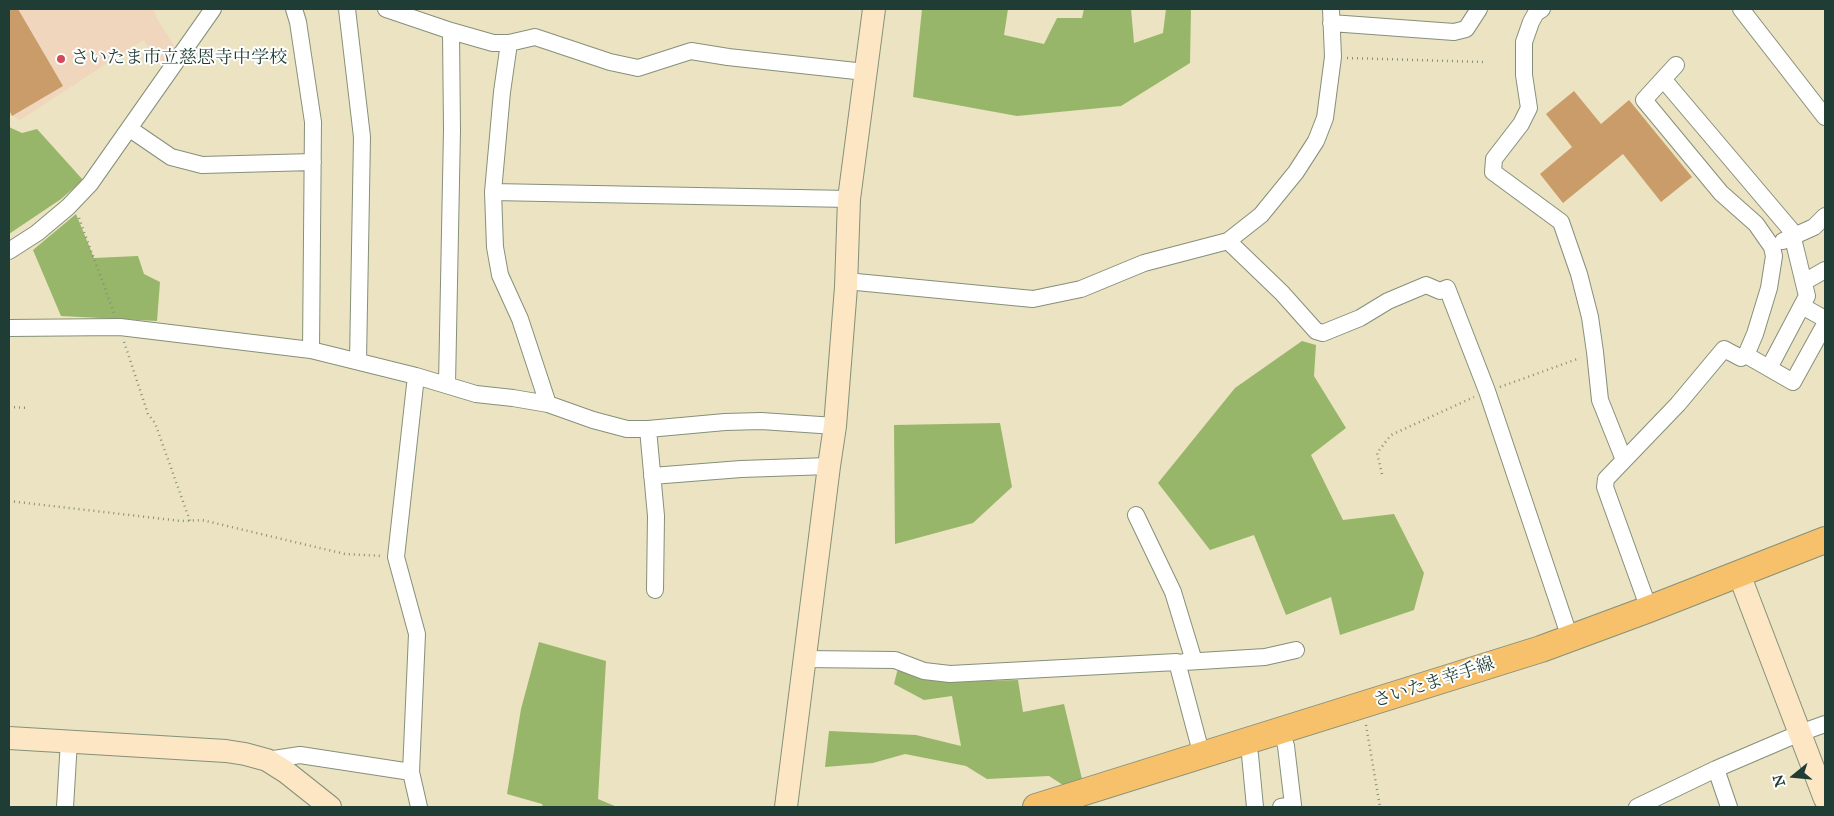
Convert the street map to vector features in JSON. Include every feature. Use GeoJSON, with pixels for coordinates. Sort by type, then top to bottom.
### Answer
{"type":"FeatureCollection","features":[{"type":"Feature","properties":{"kind":"main road","name":"さいたま幸手線"},"geometry":{"type":"LineString","coordinates":[[1036,807],[1363,706],[1570,638],[1825,540]]}},
{"type":"Feature","properties":{"kind":"street"},"geometry":{"type":"LineString","coordinates":[[9,250],[37,233],[73,202],[90,184],[213,9]]}},
{"type":"Feature","properties":{"kind":"street"},"geometry":{"type":"LineString","coordinates":[[294,9],[298,22],[314,122],[311,350]]}},
{"type":"Feature","properties":{"kind":"street"},"geometry":{"type":"LineString","coordinates":[[347,9],[362,137],[358,361]]}},
{"type":"Feature","properties":{"kind":"street"},"geometry":{"type":"LineString","coordinates":[[386,9],[494,43],[509,43],[535,37],[610,62],[638,68],[690,51],[865,72]]}},
{"type":"Feature","properties":{"kind":"street"},"geometry":{"type":"LineString","coordinates":[[786,807],[828,466],[835,426],[846,281],[849,199],[874,9]]}},
{"type":"Feature","properties":{"kind":"street"},"geometry":{"type":"LineString","coordinates":[[846,281],[1033,299],[1081,288],[1144,264],[1228,241],[1261,215],[1296,172],[1316,141],[1325,118],[1333,57],[1331,16],[1454,32],[1466,29],[1479,9]]}},
{"type":"Feature","properties":{"kind":"street"},"geometry":{"type":"LineString","coordinates":[[1542,9],[1536,13],[1531,22],[1524,42],[1524,75],[1529,108],[1521,124],[1494,159],[1493,172],[1561,222],[1579,274],[1590,317],[1600,400],[1624,460]]}},
{"type":"Feature","properties":{"kind":"street"},"geometry":{"type":"LineString","coordinates":[[1741,9],[1825,117]]}},
{"type":"Feature","properties":{"kind":"street"},"geometry":{"type":"LineString","coordinates":[[447,385],[452,130],[451,31]]}},
{"type":"Feature","properties":{"kind":"street"},"geometry":{"type":"LineString","coordinates":[[509,43],[502,92],[493,192],[495,247],[500,275],[520,319],[548,404]]}},
{"type":"Feature","properties":{"kind":"street"},"geometry":{"type":"LineString","coordinates":[[1649,609],[1604,487],[1606,479],[1678,404],[1724,349],[1741,358],[1746,355],[1755,334],[1769,288],[1774,256],[1772,247],[1756,224],[1721,193],[1644,100],[1676,65]]}},
{"type":"Feature","properties":{"kind":"street"},"geometry":{"type":"LineString","coordinates":[[1663,79],[1791,230],[1807,296],[1769,368]]}},
{"type":"Feature","properties":{"kind":"street"},"geometry":{"type":"LineString","coordinates":[[130,129],[172,157],[202,165],[313,162]]}},
{"type":"Feature","properties":{"kind":"street"},"geometry":{"type":"LineString","coordinates":[[493,192],[849,199]]}},
{"type":"Feature","properties":{"kind":"street"},"geometry":{"type":"LineString","coordinates":[[1772,247],[1792,236],[1814,228],[1825,216]]}},
{"type":"Feature","properties":{"kind":"street"},"geometry":{"type":"LineString","coordinates":[[1228,241],[1282,294],[1316,331],[1323,333],[1426,285],[1440,291],[1446,288],[1487,392],[1570,638]]}},
{"type":"Feature","properties":{"kind":"street"},"geometry":{"type":"LineString","coordinates":[[1804,282],[1825,270]]}},
{"type":"Feature","properties":{"kind":"street"},"geometry":{"type":"LineString","coordinates":[[1802,306],[1825,319]]}},
{"type":"Feature","properties":{"kind":"street"},"geometry":{"type":"LineString","coordinates":[[1746,355],[1793,382],[1825,324]]}},
{"type":"Feature","properties":{"kind":"street"},"geometry":{"type":"LineString","coordinates":[[9,328],[120,327],[311,350],[416,376],[476,394],[548,404],[627,429],[761,421],[835,426]]}},
{"type":"Feature","properties":{"kind":"street"},"geometry":{"type":"LineString","coordinates":[[416,376],[396,557],[417,634],[411,772],[419,807]]}},
{"type":"Feature","properties":{"kind":"street"},"geometry":{"type":"LineString","coordinates":[[648,429],[656,516],[656,590]]}},
{"type":"Feature","properties":{"kind":"street"},"geometry":{"type":"LineString","coordinates":[[652,476],[741,469],[828,466]]}},
{"type":"Feature","properties":{"kind":"street"},"geometry":{"type":"LineString","coordinates":[[1136,515],[1173,592],[1194,661]]}},
{"type":"Feature","properties":{"kind":"street"},"geometry":{"type":"LineString","coordinates":[[1739,574],[1825,799]]}},
{"type":"Feature","properties":{"kind":"street"},"geometry":{"type":"LineString","coordinates":[[804,660],[894,660],[924,671],[950,674],[1265,657],[1296,650]]}},
{"type":"Feature","properties":{"kind":"street"},"geometry":{"type":"LineString","coordinates":[[1177,662],[1202,756]]}},
{"type":"Feature","properties":{"kind":"street"},"geometry":{"type":"LineString","coordinates":[[1637,807],[1716,769],[1825,724]]}},
{"type":"Feature","properties":{"kind":"street"},"geometry":{"type":"LineString","coordinates":[[1281,731],[1286,746],[1293,805],[1281,807]]}},
{"type":"Feature","properties":{"kind":"street"},"geometry":{"type":"LineString","coordinates":[[9,738],[226,751],[245,754],[267,760],[286,772],[330,807]]}},
{"type":"Feature","properties":{"kind":"street"},"geometry":{"type":"LineString","coordinates":[[65,807],[69,741]]}},
{"type":"Feature","properties":{"kind":"street"},"geometry":{"type":"LineString","coordinates":[[1246,742],[1250,755],[1255,807]]}},
{"type":"Feature","properties":{"kind":"street"},"geometry":{"type":"LineString","coordinates":[[267,760],[300,755],[411,772]]}},
{"type":"Feature","properties":{"kind":"street"},"geometry":{"type":"LineString","coordinates":[[1716,769],[1729,807]]}},
{"type":"Feature","properties":{"kind":"path"},"geometry":{"type":"LineString","coordinates":[[1333,57],[1484,62]]}},
{"type":"Feature","properties":{"kind":"path"},"geometry":{"type":"LineString","coordinates":[[73,202],[120,327],[148,414],[155,423],[190,521]]}},
{"type":"Feature","properties":{"kind":"path"},"geometry":{"type":"LineString","coordinates":[[9,407],[29,408]]}},
{"type":"Feature","properties":{"kind":"path"},"geometry":{"type":"LineString","coordinates":[[9,501],[180,521],[202,520],[345,554],[396,557]]}},
{"type":"Feature","properties":{"kind":"path"},"geometry":{"type":"LineString","coordinates":[[1363,706],[1380,807]]}},
{"type":"Feature","properties":{"kind":"shaded area","name":"さいたま市立慈恩寺中学校"},"geometry":{"type":"Polygon","coordinates":[[[9,9],[154,9],[156,17],[177,50],[164,68],[143,40],[20,120],[9,114],[9,9]]]}},
{"type":"Feature","properties":{"kind":"green space"},"geometry":{"type":"Polygon","coordinates":[[[922,9],[1008,9],[1004,35],[1044,44],[1057,18],[1082,18],[1084,9],[1131,9],[1134,43],[1163,33],[1166,9],[1191,9],[1190,63],[1121,106],[1017,116],[913,97],[922,9]]]}},
{"type":"Feature","properties":{"kind":"green space"},"geometry":{"type":"Polygon","coordinates":[[[9,127],[22,133],[37,129],[83,180],[61,199],[9,234],[9,127]]]}},
{"type":"Feature","properties":{"kind":"green space"},"geometry":{"type":"Polygon","coordinates":[[[76,214],[94,258],[138,256],[144,274],[160,282],[157,321],[61,316],[33,250],[76,214]]]}},
{"type":"Feature","properties":{"kind":"green space"},"geometry":{"type":"Polygon","coordinates":[[[1302,341],[1316,345],[1314,376],[1346,428],[1311,455],[1343,520],[1394,514],[1424,573],[1414,610],[1340,635],[1331,597],[1286,615],[1254,535],[1210,550],[1158,483],[1235,388],[1302,341]]]}},
{"type":"Feature","properties":{"kind":"green space"},"geometry":{"type":"Polygon","coordinates":[[[1000,423],[1012,487],[973,523],[895,544],[894,425],[1000,423]]]}},
{"type":"Feature","properties":{"kind":"green space"},"geometry":{"type":"Polygon","coordinates":[[[539,642],[606,661],[598,799],[617,807],[543,807],[542,804],[507,794],[521,709],[539,642]]]}},
{"type":"Feature","properties":{"kind":"green space"},"geometry":{"type":"Polygon","coordinates":[[[898,668],[943,682],[1018,680],[1023,712],[1064,704],[1082,779],[1063,785],[1049,776],[987,779],[966,766],[905,754],[873,763],[825,767],[829,731],[916,735],[961,746],[952,696],[924,700],[894,684],[898,668]]]}},
{"type":"Feature","properties":{"kind":"building"},"geometry":{"type":"Polygon","coordinates":[[[9,9],[18,9],[63,86],[12,116],[9,110],[9,9]]]}},
{"type":"Feature","properties":{"kind":"building"},"geometry":{"type":"Polygon","coordinates":[[[1574,91],[1601,124],[1629,100],[1692,177],[1661,202],[1623,154],[1563,203],[1540,174],[1572,147],[1546,114],[1574,91]]]}},
{"type":"Feature","properties":{"kind":"place","name":"さいたま市立慈恩寺中学校"},"geometry":{"type":"Point","coordinates":[61,59]}}]}
